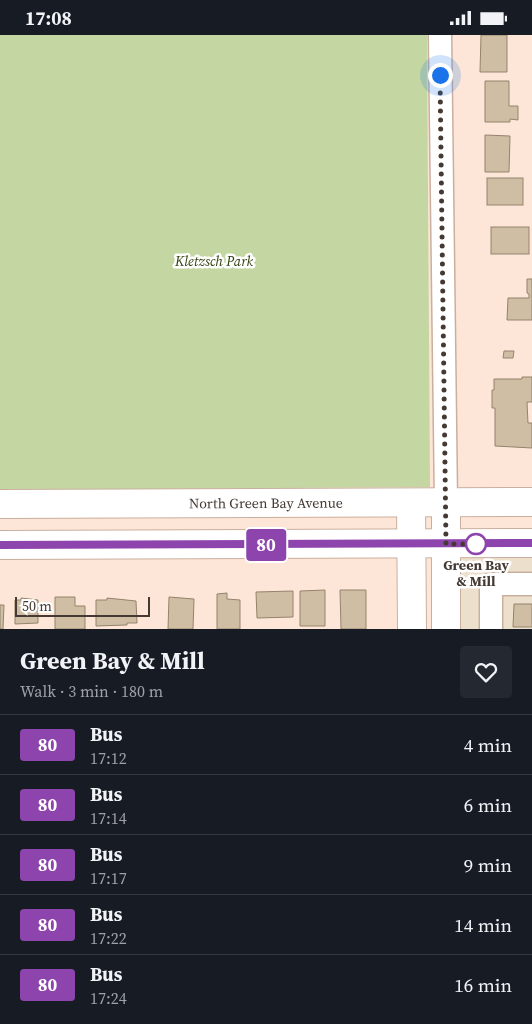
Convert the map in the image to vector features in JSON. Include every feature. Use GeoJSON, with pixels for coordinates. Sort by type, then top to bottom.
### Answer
{"type":"FeatureCollection","features":[{"type":"Feature","properties":{"kind":"main road","name":"North Green Bay Avenue"},"geometry":{"type":"LineString","coordinates":[[0,504],[532,502]]}},
{"type":"Feature","properties":{"kind":"main road"},"geometry":{"type":"LineString","coordinates":[[411,503],[412,629]]}},
{"type":"Feature","properties":{"kind":"main road"},"geometry":{"type":"LineString","coordinates":[[446,503],[446,629]]}},
{"type":"Feature","properties":{"kind":"main road"},"geometry":{"type":"LineString","coordinates":[[0,545],[532,543]]}},
{"type":"Feature","properties":{"kind":"street"},"geometry":{"type":"LineString","coordinates":[[440,35],[446,503]]}},
{"type":"Feature","properties":{"kind":"street"},"geometry":{"type":"LineString","coordinates":[[491,629],[491,583],[532,584]]}},
{"type":"Feature","properties":{"kind":"shaded area"},"geometry":{"type":"Polygon","coordinates":[[[532,543],[532,629],[446,629],[446,544],[532,543]]]}},
{"type":"Feature","properties":{"kind":"green space","name":"Kletzsch Park"},"geometry":{"type":"Polygon","coordinates":[[[0,35],[427,35],[430,487],[0,490],[0,35]]]}},
{"type":"Feature","properties":{"kind":"building"},"geometry":{"type":"Polygon","coordinates":[[[481,35],[507,35],[507,72],[480,72],[481,35]]]}},
{"type":"Feature","properties":{"kind":"building"},"geometry":{"type":"Polygon","coordinates":[[[485,81],[509,81],[509,106],[518,106],[518,120],[510,119],[510,122],[485,122],[485,81]]]}},
{"type":"Feature","properties":{"kind":"building"},"geometry":{"type":"Polygon","coordinates":[[[485,135],[510,136],[509,172],[485,172],[485,135]]]}},
{"type":"Feature","properties":{"kind":"building"},"geometry":{"type":"Polygon","coordinates":[[[487,178],[523,178],[523,205],[487,205],[487,178]]]}},
{"type":"Feature","properties":{"kind":"building"},"geometry":{"type":"Polygon","coordinates":[[[491,227],[529,227],[529,254],[491,254],[491,227]]]}},
{"type":"Feature","properties":{"kind":"building"},"geometry":{"type":"Polygon","coordinates":[[[527,279],[532,279],[532,320],[507,320],[508,298],[529,298],[527,279]]]}},
{"type":"Feature","properties":{"kind":"building"},"geometry":{"type":"Polygon","coordinates":[[[504,351],[514,351],[513,358],[503,358],[504,351]]]}},
{"type":"Feature","properties":{"kind":"building"},"geometry":{"type":"Polygon","coordinates":[[[522,377],[532,377],[532,402],[527,402],[528,423],[532,423],[532,448],[495,446],[495,408],[492,408],[494,379],[522,379],[522,377]]]}},
{"type":"Feature","properties":{"kind":"building"},"geometry":{"type":"Polygon","coordinates":[[[325,590],[325,626],[300,626],[300,591],[325,590]]]}},
{"type":"Feature","properties":{"kind":"building"},"geometry":{"type":"Polygon","coordinates":[[[340,590],[366,590],[366,629],[341,629],[340,590]]]}},
{"type":"Feature","properties":{"kind":"building"},"geometry":{"type":"Polygon","coordinates":[[[293,591],[293,617],[257,618],[256,592],[293,591]]]}},
{"type":"Feature","properties":{"kind":"building"},"geometry":{"type":"Polygon","coordinates":[[[227,593],[227,599],[240,600],[240,629],[217,629],[217,594],[227,593]]]}},
{"type":"Feature","properties":{"kind":"building"},"geometry":{"type":"Polygon","coordinates":[[[55,597],[75,597],[75,606],[85,606],[85,629],[55,629],[55,597]]]}},
{"type":"Feature","properties":{"kind":"building"},"geometry":{"type":"Polygon","coordinates":[[[169,597],[194,599],[193,629],[168,629],[169,597]]]}},
{"type":"Feature","properties":{"kind":"building"},"geometry":{"type":"Polygon","coordinates":[[[21,598],[38,600],[38,623],[15,624],[15,600],[21,600],[21,598]]]}},
{"type":"Feature","properties":{"kind":"building"},"geometry":{"type":"Polygon","coordinates":[[[107,598],[136,601],[137,623],[96,626],[96,600],[107,600],[107,598]]]}},
{"type":"Feature","properties":{"kind":"building"},"geometry":{"type":"Polygon","coordinates":[[[514,604],[532,604],[532,627],[513,627],[514,604]]]}},
{"type":"Feature","properties":{"kind":"building"},"geometry":{"type":"Polygon","coordinates":[[[0,605],[4,605],[3,629],[0,629],[0,605]]]}},
{"type":"Feature","properties":{"kind":"bus line","name":"80"},"geometry":{"type":"LineString","coordinates":[[0,545],[532,543]]}},
{"type":"Feature","properties":{"kind":"place","name":"Green Bay & Mill"},"geometry":{"type":"Point","coordinates":[476,544]}},
{"type":"Feature","properties":{"kind":"route"},"geometry":{"type":"LineString","coordinates":[[440,75],[446,544],[476,544]]}}]}
